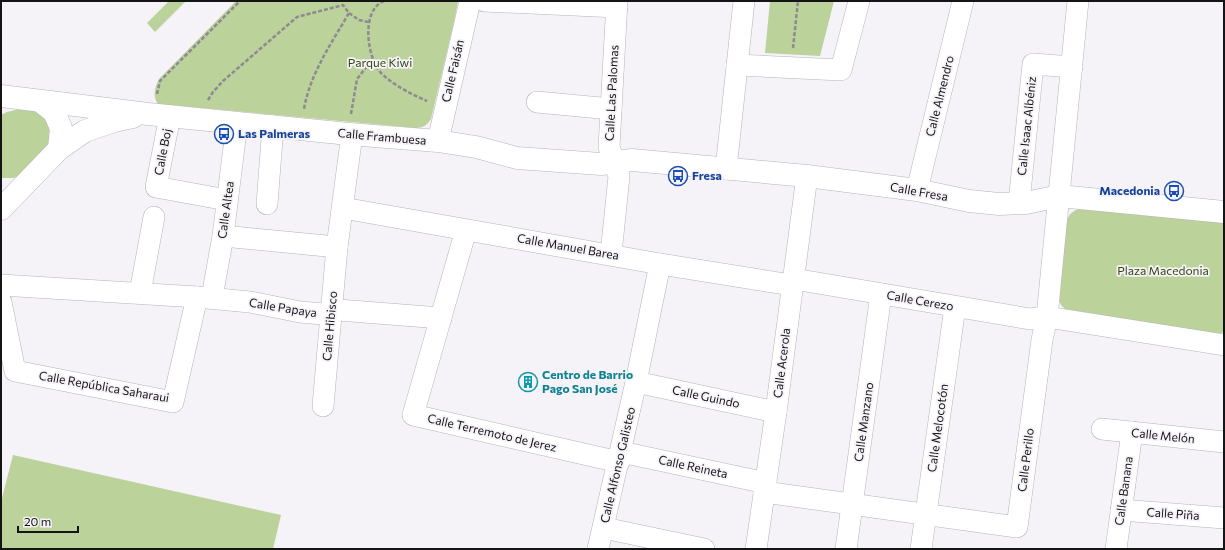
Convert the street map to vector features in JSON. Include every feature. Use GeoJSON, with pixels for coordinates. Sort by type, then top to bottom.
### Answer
{"type":"FeatureCollection","features":[{"type":"Feature","properties":{"kind":"street","name":"Calle Faisán"},"geometry":{"type":"LineString","coordinates":[[438,141],[470,1]]}},
{"type":"Feature","properties":{"kind":"street"},"geometry":{"type":"LineString","coordinates":[[484,1],[617,4]]}},
{"type":"Feature","properties":{"kind":"street"},"geometry":{"type":"LineString","coordinates":[[726,168],[744,1]]}},
{"type":"Feature","properties":{"kind":"street"},"geometry":{"type":"LineString","coordinates":[[737,65],[841,70],[859,1]]}},
{"type":"Feature","properties":{"kind":"street","name":"Calle Almendro"},"geometry":{"type":"LineString","coordinates":[[917,190],[963,1]]}},
{"type":"Feature","properties":{"kind":"street"},"geometry":{"type":"LineString","coordinates":[[1078,1],[1047,317],[1224,346]]}},
{"type":"Feature","properties":{"kind":"street","name":"Calle Las Palomas"},"geometry":{"type":"LineString","coordinates":[[611,254],[619,176],[609,147],[617,4]]}},
{"type":"Feature","properties":{"kind":"street","name":"Calle Isaac Albéniz"},"geometry":{"type":"LineString","coordinates":[[1019,204],[1033,64],[1072,67]]}},
{"type":"Feature","properties":{"kind":"street"},"geometry":{"type":"LineString","coordinates":[[1,96],[158,115]]}},
{"type":"Feature","properties":{"kind":"street"},"geometry":{"type":"LineString","coordinates":[[1,106],[31,100],[54,112],[61,128],[59,148]]}},
{"type":"Feature","properties":{"kind":"street"},"geometry":{"type":"LineString","coordinates":[[536,102],[611,108]]}},
{"type":"Feature","properties":{"kind":"street"},"geometry":{"type":"LineString","coordinates":[[1,209],[59,148],[85,131],[114,120],[158,115]]}},
{"type":"Feature","properties":{"kind":"street","name":"Calle Frambuesa"},"geometry":{"type":"LineString","coordinates":[[158,115],[438,141],[476,146],[517,158],[601,164],[614,162]]}},
{"type":"Feature","properties":{"kind":"street","name":"Calle Boj"},"geometry":{"type":"LineString","coordinates":[[158,115],[156,187],[228,200]]}},
{"type":"Feature","properties":{"kind":"street","name":"Calle Altea"},"geometry":{"type":"LineString","coordinates":[[204,297],[223,236],[237,123]]}},
{"type":"Feature","properties":{"kind":"street"},"geometry":{"type":"LineString","coordinates":[[267,204],[273,126]]}},
{"type":"Feature","properties":{"kind":"street","name":"Calle Hibisco"},"geometry":{"type":"LineString","coordinates":[[323,406],[331,312],[351,134]]}},
{"type":"Feature","properties":{"kind":"street","name":"Calle Fresa"},"geometry":{"type":"LineString","coordinates":[[614,162],[632,160],[807,176],[917,190],[969,202],[1026,204],[1059,196],[1224,212]]}},
{"type":"Feature","properties":{"kind":"street","name":"Calle Acerola"},"geometry":{"type":"LineString","coordinates":[[756,549],[776,412],[807,176]]}},
{"type":"Feature","properties":{"kind":"street"},"geometry":{"type":"LineString","coordinates":[[1,186],[6,187],[26,184]]}},
{"type":"Feature","properties":{"kind":"street","name":"Calle Manuel Barea"},"geometry":{"type":"LineString","coordinates":[[343,208],[611,254],[660,264],[785,284],[793,282]]}},
{"type":"Feature","properties":{"kind":"street"},"geometry":{"type":"LineString","coordinates":[[140,293],[154,217]]}},
{"type":"Feature","properties":{"kind":"street","name":"Calle Terremoto de Jerez"},"geometry":{"type":"LineString","coordinates":[[466,230],[413,415],[620,457]]}},
{"type":"Feature","properties":{"kind":"street"},"geometry":{"type":"LineString","coordinates":[[223,236],[338,247]]}},
{"type":"Feature","properties":{"kind":"street","name":"Calle Alfonso Galisteo"},"geometry":{"type":"LineString","coordinates":[[598,549],[620,457],[660,264]]}},
{"type":"Feature","properties":{"kind":"street","name":"Calle Cerezo"},"geometry":{"type":"LineString","coordinates":[[793,282],[800,280],[1030,319],[1047,317]]}},
{"type":"Feature","properties":{"kind":"street"},"geometry":{"type":"LineString","coordinates":[[1,285],[204,297]]}},
{"type":"Feature","properties":{"kind":"street","name":"Calle Manzano"},"geometry":{"type":"LineString","coordinates":[[846,549],[881,294]]}},
{"type":"Feature","properties":{"kind":"street","name":"Calle Papaya"},"geometry":{"type":"LineString","coordinates":[[204,297],[250,302],[300,312],[323,314],[338,310],[441,318]]}},
{"type":"Feature","properties":{"kind":"street","name":"Calle República Saharaui"},"geometry":{"type":"LineString","coordinates":[[1,302],[15,371],[173,402],[204,297]]}},
{"type":"Feature","properties":{"kind":"street","name":"Calle Melocotón"},"geometry":{"type":"LineString","coordinates":[[921,549],[955,307]]}},
{"type":"Feature","properties":{"kind":"street","name":"Calle Perillo"},"geometry":{"type":"LineString","coordinates":[[765,488],[926,515],[1017,527],[1042,340],[1047,317]]}},
{"type":"Feature","properties":{"kind":"street","name":"Calle Guindo"},"geometry":{"type":"LineString","coordinates":[[636,382],[776,412]]}},
{"type":"Feature","properties":{"kind":"street","name":"Calle Melón"},"geometry":{"type":"LineString","coordinates":[[1102,429],[1224,442]]}},
{"type":"Feature","properties":{"kind":"street","name":"Calle Banana"},"geometry":{"type":"LineString","coordinates":[[1116,549],[1132,432]]}},
{"type":"Feature","properties":{"kind":"street","name":"Calle Reineta"},"geometry":{"type":"LineString","coordinates":[[620,457],[765,488]]}},
{"type":"Feature","properties":{"kind":"street","name":"Calle Piña"},"geometry":{"type":"LineString","coordinates":[[1121,510],[1224,518]]}},
{"type":"Feature","properties":{"kind":"street"},"geometry":{"type":"LineString","coordinates":[[604,528],[704,549]]}},
{"type":"Feature","properties":{"kind":"path"},"geometry":{"type":"LineString","coordinates":[[158,115],[157,90],[160,81],[240,1]]}},
{"type":"Feature","properties":{"kind":"path"},"geometry":{"type":"LineString","coordinates":[[384,1],[380,3],[371,15],[368,22],[372,60],[382,74],[409,93],[429,102],[446,106]]}},
{"type":"Feature","properties":{"kind":"path"},"geometry":{"type":"LineString","coordinates":[[791,68],[798,1]]}},
{"type":"Feature","properties":{"kind":"path"},"geometry":{"type":"LineString","coordinates":[[205,120],[207,102],[213,92],[223,81],[297,17],[344,3],[349,13],[359,20],[368,22]]}},
{"type":"Feature","properties":{"kind":"path"},"geometry":{"type":"LineString","coordinates":[[303,129],[306,100],[318,65],[349,13]]}},
{"type":"Feature","properties":{"kind":"path"},"geometry":{"type":"LineString","coordinates":[[351,134],[357,79],[372,60]]}},
{"type":"Feature","properties":{"kind":"green space"},"geometry":{"type":"Polygon","coordinates":[[[169,1],[186,1],[155,32],[147,23],[169,1]]]}},
{"type":"Feature","properties":{"kind":"green space","name":"Parque Kiwi"},"geometry":{"type":"Polygon","coordinates":[[[236,1],[458,1],[431,119],[425,126],[416,128],[158,104],[155,98],[155,92],[159,79],[236,1]]]}},
{"type":"Feature","properties":{"kind":"green space"},"geometry":{"type":"Polygon","coordinates":[[[770,1],[834,1],[820,56],[765,53],[770,1]]]}},
{"type":"Feature","properties":{"kind":"green space"},"geometry":{"type":"Polygon","coordinates":[[[23,108],[32,109],[49,120],[51,142],[19,176],[13,178],[1,178],[1,115],[23,108]]]}},
{"type":"Feature","properties":{"kind":"green space","name":"Plaza Macedonia"},"geometry":{"type":"Polygon","coordinates":[[[1079,209],[1224,223],[1224,332],[1219,334],[1065,309],[1059,300],[1066,221],[1074,211],[1079,209]]]}},
{"type":"Feature","properties":{"kind":"green space"},"geometry":{"type":"Polygon","coordinates":[[[13,455],[281,515],[273,549],[1,549],[1,502],[13,455]]]}},
{"type":"Feature","properties":{"kind":"place","name":"Las Palmeras"},"geometry":{"type":"Point","coordinates":[224,134]}},
{"type":"Feature","properties":{"kind":"place","name":"Fresa"},"geometry":{"type":"Point","coordinates":[678,176]}},
{"type":"Feature","properties":{"kind":"place","name":"Macedonia"},"geometry":{"type":"Point","coordinates":[1174,191]}},
{"type":"Feature","properties":{"kind":"place","name":"Centro de Barrio Pago San José"},"geometry":{"type":"Point","coordinates":[528,382]}}]}
